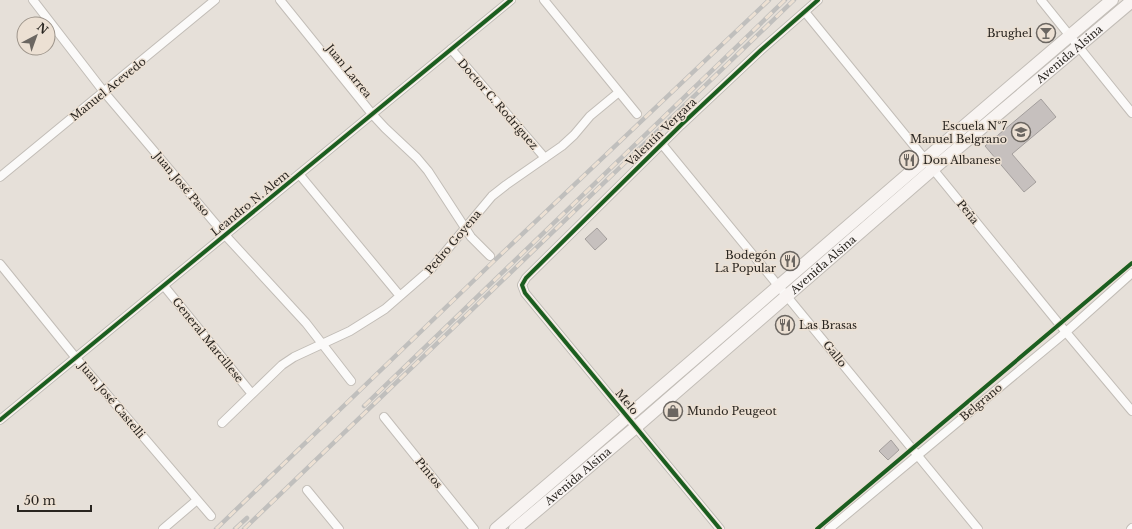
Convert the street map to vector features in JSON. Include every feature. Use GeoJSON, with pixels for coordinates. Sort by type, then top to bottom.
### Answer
{"type":"FeatureCollection","features":[{"type":"Feature","properties":{"kind":"main road","name":"Avenida Alsina"},"geometry":{"type":"LineString","coordinates":[[515,529],[762,318],[783,291],[925,158],[1112,0]]}},
{"type":"Feature","properties":{"kind":"main road","name":"Avenida Alsina"},"geometry":{"type":"LineString","coordinates":[[496,529],[628,417],[933,169],[1132,1]]}},
{"type":"Feature","properties":{"kind":"street","name":"Juan José Paso"},"geometry":{"type":"LineString","coordinates":[[33,0],[104,92],[225,235],[323,344],[351,381]]}},
{"type":"Feature","properties":{"kind":"street","name":"Manuel Acevedo"},"geometry":{"type":"LineString","coordinates":[[0,177],[216,0]]}},
{"type":"Feature","properties":{"kind":"street","name":"Juan Larrea"},"geometry":{"type":"LineString","coordinates":[[280,0],[372,114],[417,158],[471,237],[490,256]]}},
{"type":"Feature","properties":{"kind":"street","name":"Leandro N. Alem"},"geometry":{"type":"LineString","coordinates":[[0,420],[511,0]]}},
{"type":"Feature","properties":{"kind":"street"},"geometry":{"type":"LineString","coordinates":[[544,0],[637,114]]}},
{"type":"Feature","properties":{"kind":"street","name":"Valentín Vergara"},"geometry":{"type":"LineString","coordinates":[[522,284],[526,278],[662,143],[761,50],[818,0]]}},
{"type":"Feature","properties":{"kind":"street"},"geometry":{"type":"LineString","coordinates":[[1041,0],[1132,113]]}},
{"type":"Feature","properties":{"kind":"street","name":"Peña"},"geometry":{"type":"LineString","coordinates":[[805,12],[1132,411]]}},
{"type":"Feature","properties":{"kind":"street","name":"Doctor C. Rodríguez"},"geometry":{"type":"LineString","coordinates":[[452,49],[545,158]]}},
{"type":"Feature","properties":{"kind":"street","name":"Pedro Goyena"},"geometry":{"type":"LineString","coordinates":[[222,423],[282,365],[294,357],[365,322],[385,309],[431,269],[492,196],[506,184],[562,146],[574,135],[590,116],[619,92]]}},
{"type":"Feature","properties":{"kind":"street","name":"Gallo"},"geometry":{"type":"LineString","coordinates":[[662,143],[978,529]]}},
{"type":"Feature","properties":{"kind":"street"},"geometry":{"type":"LineString","coordinates":[[299,174],[400,296]]}},
{"type":"Feature","properties":{"kind":"street","name":"Juan José Castelli"},"geometry":{"type":"LineString","coordinates":[[0,264],[76,358],[211,516]]}},
{"type":"Feature","properties":{"kind":"street","name":"Belgrano"},"geometry":{"type":"LineString","coordinates":[[829,529],[917,454],[1066,332],[1132,273]]}},
{"type":"Feature","properties":{"kind":"street","name":"Melo"},"geometry":{"type":"LineString","coordinates":[[522,284],[525,293],[720,529]]}},
{"type":"Feature","properties":{"kind":"street","name":"General Marcillese"},"geometry":{"type":"LineString","coordinates":[[164,286],[252,394]]}},
{"type":"Feature","properties":{"kind":"street","name":"Pintos"},"geometry":{"type":"LineString","coordinates":[[384,417],[474,529]]}},
{"type":"Feature","properties":{"kind":"street"},"geometry":{"type":"LineString","coordinates":[[307,490],[339,529]]}},
{"type":"Feature","properties":{"kind":"street"},"geometry":{"type":"LineString","coordinates":[[163,529],[197,500]]}},
{"type":"Feature","properties":{"kind":"building","name":"Escuela Nº7 Manuel Belgrano"},"geometry":{"type":"Polygon","coordinates":[[[1041,99],[1056,117],[1012,154],[1036,182],[1024,192],[985,146],[1041,99]]]}},
{"type":"Feature","properties":{"kind":"building"},"geometry":{"type":"Polygon","coordinates":[[[597,228],[607,239],[595,250],[585,239],[597,228]]]}},
{"type":"Feature","properties":{"kind":"building"},"geometry":{"type":"Polygon","coordinates":[[[891,440],[899,450],[888,460],[879,451],[891,440]]]}},
{"type":"Feature","properties":{"kind":"railway"},"geometry":{"type":"LineString","coordinates":[[216,529],[495,260],[769,0]]}},
{"type":"Feature","properties":{"kind":"railway"},"geometry":{"type":"LineString","coordinates":[[364,406],[785,0]]}},
{"type":"Feature","properties":{"kind":"railway"},"geometry":{"type":"LineString","coordinates":[[244,529],[794,0]]}},
{"type":"Feature","properties":{"kind":"railway"},"geometry":{"type":"LineString","coordinates":[[235,529],[247,518]]}},
{"type":"Feature","properties":{"kind":"cycle path"},"geometry":{"type":"LineString","coordinates":[[0,420],[511,0]]}},
{"type":"Feature","properties":{"kind":"cycle path"},"geometry":{"type":"LineString","coordinates":[[720,529],[525,293],[522,285],[526,278],[681,125],[761,50],[818,0]]}},
{"type":"Feature","properties":{"kind":"cycle path"},"geometry":{"type":"LineString","coordinates":[[817,529],[1132,263]]}},
{"type":"Feature","properties":{"kind":"place","name":"Brughel"},"geometry":{"type":"Point","coordinates":[1046,33]}},
{"type":"Feature","properties":{"kind":"place","name":"Escuela Nº7 Manuel Belgrano"},"geometry":{"type":"Point","coordinates":[1021,132]}},
{"type":"Feature","properties":{"kind":"place","name":"Don Albanese"},"geometry":{"type":"Point","coordinates":[909,160]}},
{"type":"Feature","properties":{"kind":"place","name":"Bodegón La Popular"},"geometry":{"type":"Point","coordinates":[790,261]}},
{"type":"Feature","properties":{"kind":"place","name":"Las Brasas"},"geometry":{"type":"Point","coordinates":[785,325]}},
{"type":"Feature","properties":{"kind":"place","name":"Mundo Peugeot"},"geometry":{"type":"Point","coordinates":[673,411]}}]}
